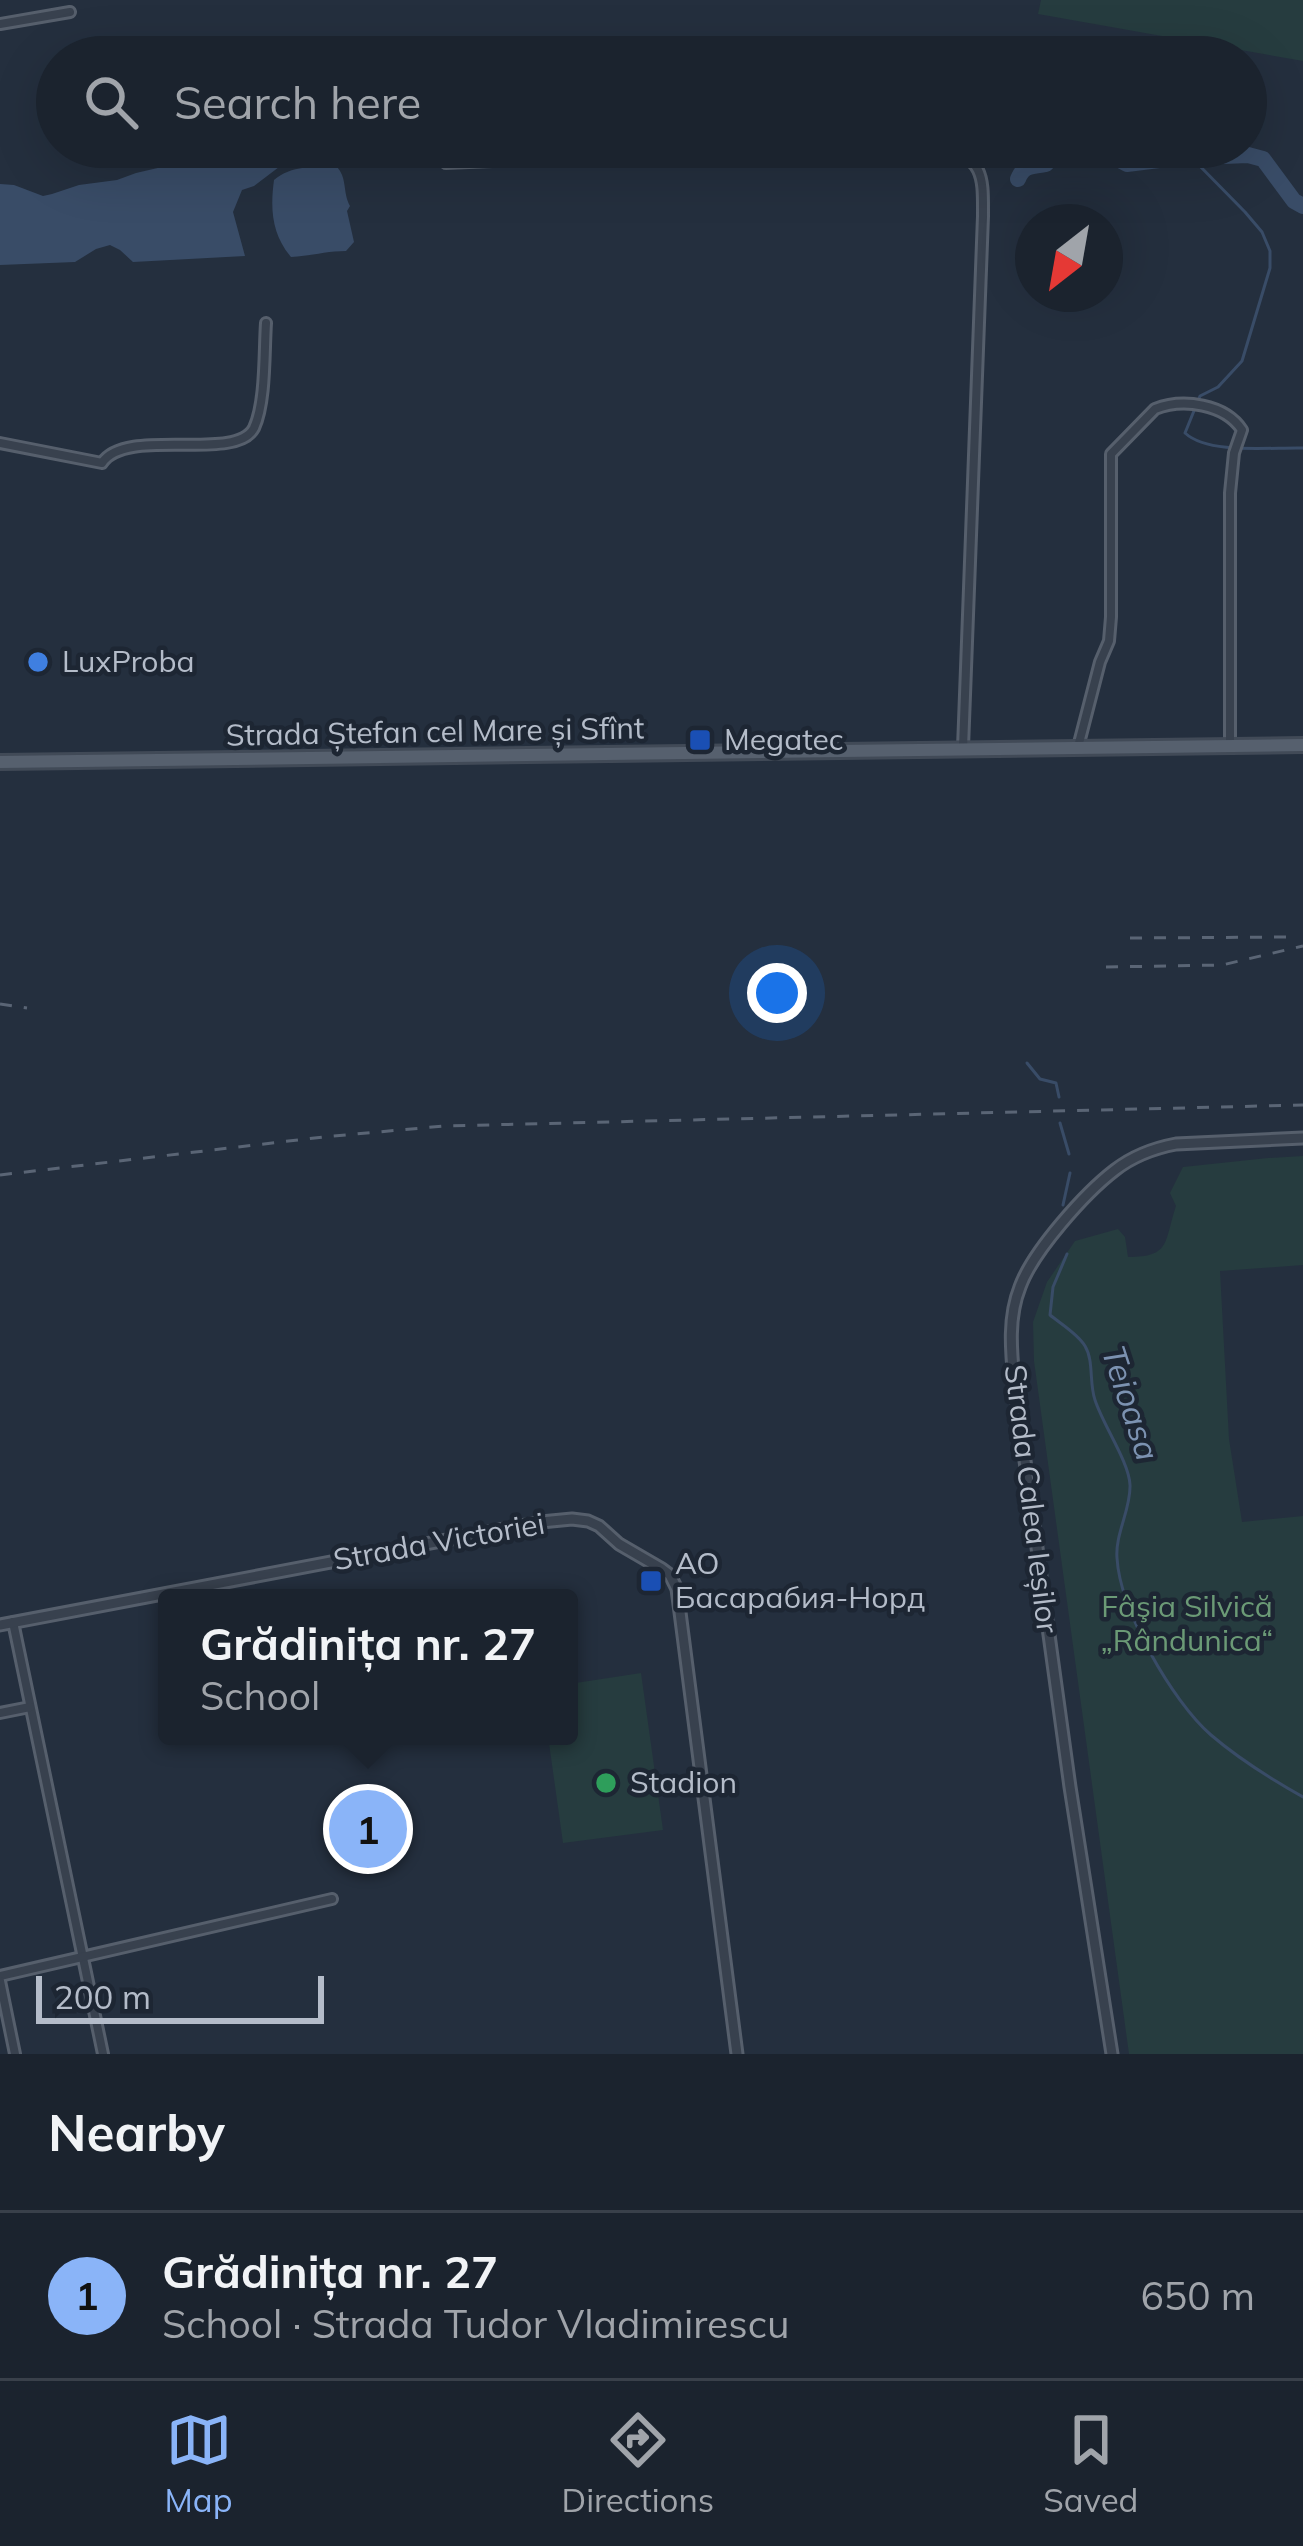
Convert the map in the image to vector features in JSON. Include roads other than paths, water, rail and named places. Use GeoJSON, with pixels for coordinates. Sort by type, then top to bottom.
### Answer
{"type":"FeatureCollection","features":[{"type":"Feature","properties":{"kind":"main road","name":"Strada Ștefan cel Mare și Sfînt"},"geometry":{"type":"LineString","coordinates":[[0,762],[1303,745]]}},
{"type":"Feature","properties":{"kind":"street"},"geometry":{"type":"LineString","coordinates":[[0,24],[70,12]]}},
{"type":"Feature","properties":{"kind":"street"},"geometry":{"type":"LineString","coordinates":[[963,750],[983,216],[979,168]]}},
{"type":"Feature","properties":{"kind":"street"},"geometry":{"type":"LineString","coordinates":[[0,442],[102,463],[107,455],[128,447],[243,439],[254,426],[260,401],[266,323]]}},
{"type":"Feature","properties":{"kind":"street"},"geometry":{"type":"LineString","coordinates":[[1078,747],[1110,629],[1111,454],[1162,405],[1216,410],[1234,418],[1242,430],[1230,493],[1230,745]]}},
{"type":"Feature","properties":{"kind":"street","name":"Strada Calea Ieșilor"},"geometry":{"type":"LineString","coordinates":[[1112,2054],[1014,1381],[1016,1300],[1027,1271],[1050,1239],[1114,1170],[1128,1162],[1176,1144],[1303,1138]]}},
{"type":"Feature","properties":{"kind":"street","name":"Strada Victoriei"},"geometry":{"type":"LineString","coordinates":[[187,1589],[572,1519],[599,1526],[670,1575],[677,1589],[737,2054]]}},
{"type":"Feature","properties":{"kind":"street","name":"Strada Victoriei"},"geometry":{"type":"LineString","coordinates":[[0,1625],[158,1595]]}},
{"type":"Feature","properties":{"kind":"street"},"geometry":{"type":"LineString","coordinates":[[13,1622],[104,2054]]}},
{"type":"Feature","properties":{"kind":"street"},"geometry":{"type":"LineString","coordinates":[[0,1713],[30,1707]]}},
{"type":"Feature","properties":{"kind":"street"},"geometry":{"type":"LineString","coordinates":[[15,2054],[0,1979],[332,1899]]}},
{"type":"Feature","properties":{"kind":"water"},"geometry":{"type":"Polygon","coordinates":[[[158,168],[278,168],[242,190],[233,212],[245,256],[133,262],[110,245],[75,262],[0,265],[0,184],[43,196],[158,168]]]}},
{"type":"Feature","properties":{"kind":"water"},"geometry":{"type":"Polygon","coordinates":[[[337,168],[342,175],[354,242],[346,251],[291,257],[280,239],[274,221],[274,180],[296,169],[337,168]]]}},
{"type":"Feature","properties":{"kind":"waterway"},"geometry":{"type":"LineString","coordinates":[[1267,164],[1303,206]]}},
{"type":"Feature","properties":{"kind":"waterway","name":"Teioasa"},"geometry":{"type":"LineString","coordinates":[[1018,179],[1026,168]]}},
{"type":"Feature","properties":{"kind":"waterway"},"geometry":{"type":"LineString","coordinates":[[1202,168],[1262,232],[1270,251],[1270,268],[1242,361],[1218,387],[1200,396],[1185,433],[1224,447],[1303,448]]}},
{"type":"Feature","properties":{"kind":"waterway"},"geometry":{"type":"LineString","coordinates":[[1027,1063],[1040,1079],[1056,1083],[1059,1097]]}},
{"type":"Feature","properties":{"kind":"waterway"},"geometry":{"type":"LineString","coordinates":[[1060,1123],[1069,1154]]}},
{"type":"Feature","properties":{"kind":"waterway"},"geometry":{"type":"LineString","coordinates":[[1063,1205],[1070,1173]]}},
{"type":"Feature","properties":{"kind":"waterway","name":"Teioasa"},"geometry":{"type":"LineString","coordinates":[[1067,1254],[1053,1287],[1050,1315],[1085,1346],[1095,1400],[1129,1476],[1117,1558],[1127,1603],[1150,1653],[1196,1720],[1233,1752],[1303,1797]]}},
{"type":"Feature","properties":{"kind":"railway"},"geometry":{"type":"LineString","coordinates":[[1130,938],[1291,937]]}},
{"type":"Feature","properties":{"kind":"railway"},"geometry":{"type":"LineString","coordinates":[[1106,967],[1222,965],[1303,946]]}},
{"type":"Feature","properties":{"kind":"railway"},"geometry":{"type":"LineString","coordinates":[[0,1004],[27,1008]]}},
{"type":"Feature","properties":{"kind":"railway"},"geometry":{"type":"LineString","coordinates":[[0,1175],[444,1126],[1303,1105]]}},
{"type":"Feature","properties":{"kind":"place","name":"LuxProba"},"geometry":{"type":"Point","coordinates":[38,662]}},
{"type":"Feature","properties":{"kind":"place","name":"Megatec"},"geometry":{"type":"Point","coordinates":[700,740]}},
{"type":"Feature","properties":{"kind":"place","name":"АО Басарабия-Норд"},"geometry":{"type":"Point","coordinates":[651,1581]}},
{"type":"Feature","properties":{"kind":"place","name":"Stadion"},"geometry":{"type":"Point","coordinates":[606,1783]}},
{"type":"Feature","properties":{"kind":"place","name":"Grădinița nr. 27"},"geometry":{"type":"Point","coordinates":[368,1829]}},
{"type":"Feature","properties":{"kind":"park label","name":"Fâşia Silvică „Rândunica“"},"geometry":{"type":"Point","coordinates":[1187,1624]}}]}
